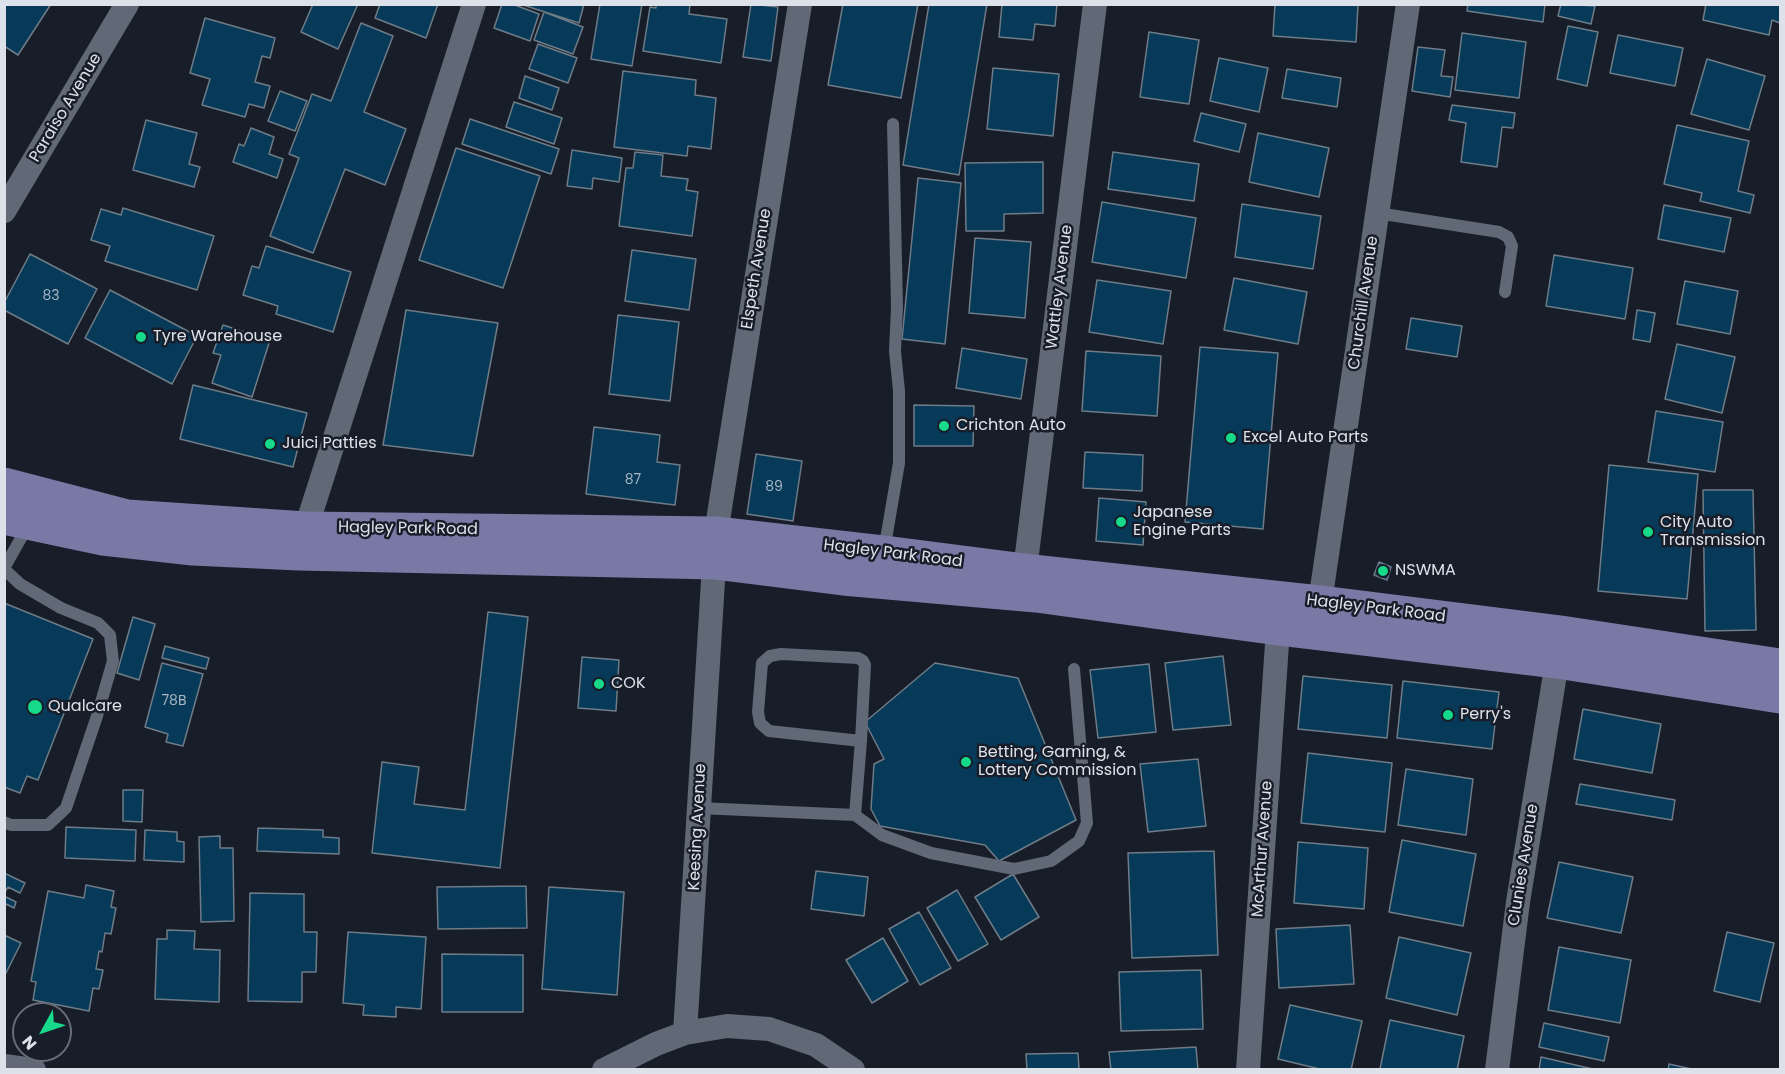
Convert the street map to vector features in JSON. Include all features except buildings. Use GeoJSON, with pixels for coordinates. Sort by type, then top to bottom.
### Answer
{"type":"FeatureCollection","features":[{"type":"Feature","properties":{"kind":"main road","name":"Hagley Park Road"},"geometry":{"type":"LineString","coordinates":[[4,484],[127,516],[306,528],[715,548],[883,552],[1561,632],[1780,665]]}},
{"type":"Feature","properties":{"kind":"main road","name":"Hagley Park Road"},"geometry":{"type":"LineString","coordinates":[[17,520],[103,539],[193,549],[299,554],[715,548],[843,579],[1036,596],[1278,629],[1557,662],[1780,697]]}},
{"type":"Feature","properties":{"kind":"street","name":"Paraiso Avenue"},"geometry":{"type":"LineString","coordinates":[[4,211],[127,4]]}},
{"type":"Feature","properties":{"kind":"street"},"geometry":{"type":"LineString","coordinates":[[306,528],[474,4]]}},
{"type":"Feature","properties":{"kind":"street","name":"Elspeth Avenue"},"geometry":{"type":"LineString","coordinates":[[715,548],[800,4]]}},
{"type":"Feature","properties":{"kind":"street","name":"Wattley Avenue"},"geometry":{"type":"LineString","coordinates":[[1025,570],[1095,4]]}},
{"type":"Feature","properties":{"kind":"street","name":"Churchill Avenue"},"geometry":{"type":"LineString","coordinates":[[1320,602],[1408,4]]}},
{"type":"Feature","properties":{"kind":"street","name":"Keesing Avenue"},"geometry":{"type":"LineString","coordinates":[[685,1033],[715,548]]}},
{"type":"Feature","properties":{"kind":"street","name":"McArthur Avenue"},"geometry":{"type":"LineString","coordinates":[[1248,1070],[1278,629]]}},
{"type":"Feature","properties":{"kind":"street","name":"Clunies Avenue"},"geometry":{"type":"LineString","coordinates":[[1497,1070],[1518,902],[1557,662]]}},
{"type":"Feature","properties":{"kind":"street"},"geometry":{"type":"LineString","coordinates":[[604,1070],[656,1044],[685,1033],[727,1026],[769,1029],[816,1045],[853,1070]]}},
{"type":"Feature","properties":{"kind":"street"},"geometry":{"type":"LineString","coordinates":[[4,1066],[34,1070]]}},
{"type":"Feature","properties":{"kind":"lane"},"geometry":{"type":"LineString","coordinates":[[883,552],[898,463],[899,391],[895,351],[897,306],[893,124]]}},
{"type":"Feature","properties":{"kind":"lane"},"geometry":{"type":"LineString","coordinates":[[1377,213],[1499,232],[1508,237],[1512,246],[1505,292]]}},
{"type":"Feature","properties":{"kind":"lane"},"geometry":{"type":"LineString","coordinates":[[4,822],[10,825],[48,825],[66,808],[113,661],[110,635],[98,622],[61,608],[20,584],[4,568],[17,520]]}},
{"type":"Feature","properties":{"kind":"lane"},"geometry":{"type":"LineString","coordinates":[[855,815],[861,741],[866,665],[858,658],[781,654],[770,656],[762,663],[758,712],[760,723],[769,731],[861,741]]}},
{"type":"Feature","properties":{"kind":"lane"},"geometry":{"type":"LineString","coordinates":[[699,808],[855,815],[882,835],[931,853],[1014,869],[1051,861],[1079,841],[1087,823],[1074,669]]}},
{"type":"Feature","properties":{"kind":"place","name":"Tyre Warehouse"},"geometry":{"type":"Point","coordinates":[141,337]}},
{"type":"Feature","properties":{"kind":"place","name":"Crichton Auto"},"geometry":{"type":"Point","coordinates":[944,426]}},
{"type":"Feature","properties":{"kind":"place","name":"Excel Auto Parts"},"geometry":{"type":"Point","coordinates":[1231,438]}},
{"type":"Feature","properties":{"kind":"place","name":"Juici Patties"},"geometry":{"type":"Point","coordinates":[270,444]}},
{"type":"Feature","properties":{"kind":"place","name":"Japanese Engine Parts"},"geometry":{"type":"Point","coordinates":[1121,522]}},
{"type":"Feature","properties":{"kind":"place","name":"City Auto Transmission"},"geometry":{"type":"Point","coordinates":[1648,532]}},
{"type":"Feature","properties":{"kind":"place","name":"NSWMA"},"geometry":{"type":"Point","coordinates":[1383,571]}},
{"type":"Feature","properties":{"kind":"place","name":"COK"},"geometry":{"type":"Point","coordinates":[599,684]}},
{"type":"Feature","properties":{"kind":"place","name":"Qualcare"},"geometry":{"type":"Point","coordinates":[35,707]}},
{"type":"Feature","properties":{"kind":"place","name":"Perry's"},"geometry":{"type":"Point","coordinates":[1448,715]}},
{"type":"Feature","properties":{"kind":"place","name":"Betting, Gaming, & Lottery Commission"},"geometry":{"type":"Point","coordinates":[966,762]}}]}
